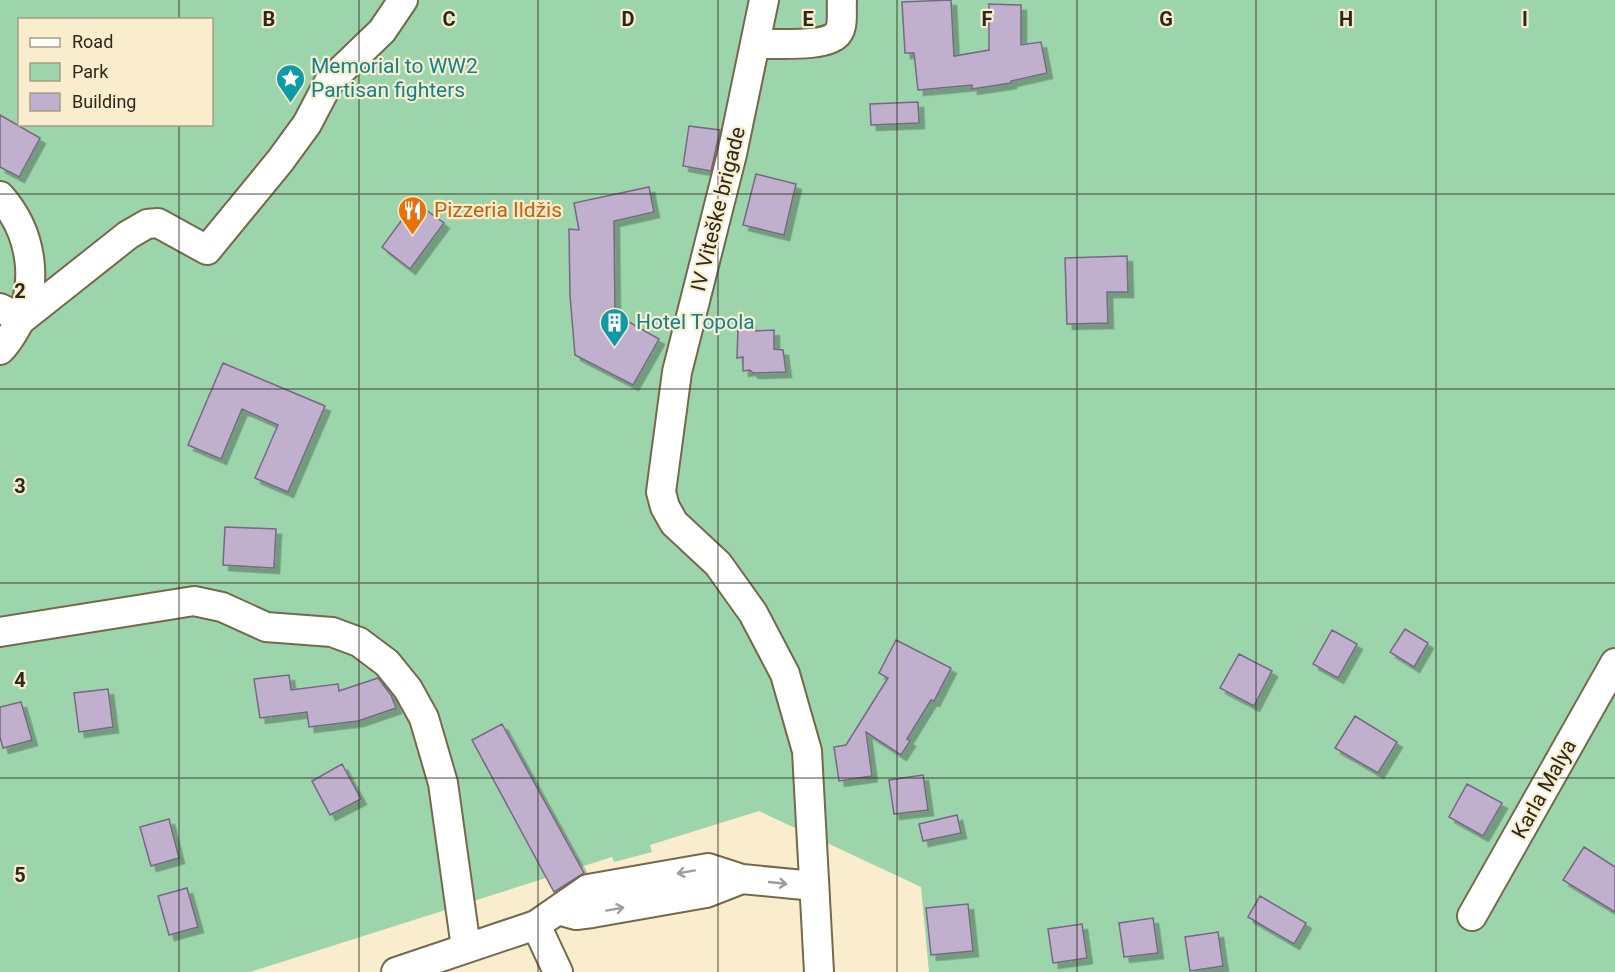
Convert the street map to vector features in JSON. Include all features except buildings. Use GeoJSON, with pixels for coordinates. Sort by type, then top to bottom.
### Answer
{"type":"FeatureCollection","features":[{"type":"Feature","properties":{"kind":"street"},"geometry":{"type":"LineString","coordinates":[[11,313],[147,224],[158,224],[207,250],[280,161],[307,124],[329,82],[382,31],[403,0]]}},
{"type":"Feature","properties":{"kind":"street","name":"IV Viteške brigade"},"geometry":{"type":"LineString","coordinates":[[764,0],[732,154],[677,372],[661,492],[665,507],[674,523],[718,564],[753,613],[784,674],[807,751],[814,886]]}},
{"type":"Feature","properties":{"kind":"street"},"geometry":{"type":"LineString","coordinates":[[755,44],[819,43],[830,40],[838,34],[841,26],[842,0]]}},
{"type":"Feature","properties":{"kind":"street"},"geometry":{"type":"LineString","coordinates":[[0,196],[11,208],[21,227],[29,250],[31,283],[11,313],[0,350]]}},
{"type":"Feature","properties":{"kind":"street"},"geometry":{"type":"LineString","coordinates":[[0,632],[194,601],[222,607],[266,627],[332,632],[359,642],[387,663],[408,689],[424,718],[443,783],[466,948]]}},
{"type":"Feature","properties":{"kind":"street","name":"Karla Malya"},"geometry":{"type":"LineString","coordinates":[[1472,916],[1615,663]]}},
{"type":"Feature","properties":{"kind":"street"},"geometry":{"type":"LineString","coordinates":[[396,972],[547,918],[706,893],[742,879],[814,886],[819,972]]}},
{"type":"Feature","properties":{"kind":"street"},"geometry":{"type":"LineString","coordinates":[[547,918],[558,972]]}},
{"type":"Feature","properties":{"kind":"green space"},"geometry":{"type":"Polygon","coordinates":[[[0,0],[1615,0],[1615,972],[929,972],[921,887],[759,811],[650,845],[652,852],[614,862],[612,857],[250,972],[0,972],[0,0]]]}},
{"type":"Feature","properties":{"kind":"place","name":"Memorial to WW2 Partisan fighters"},"geometry":{"type":"Point","coordinates":[290,104]}},
{"type":"Feature","properties":{"kind":"place","name":"Pizzeria Ildžis"},"geometry":{"type":"Point","coordinates":[413,236]}},
{"type":"Feature","properties":{"kind":"place","name":"Hotel Topola"},"geometry":{"type":"Point","coordinates":[615,348]}}]}
